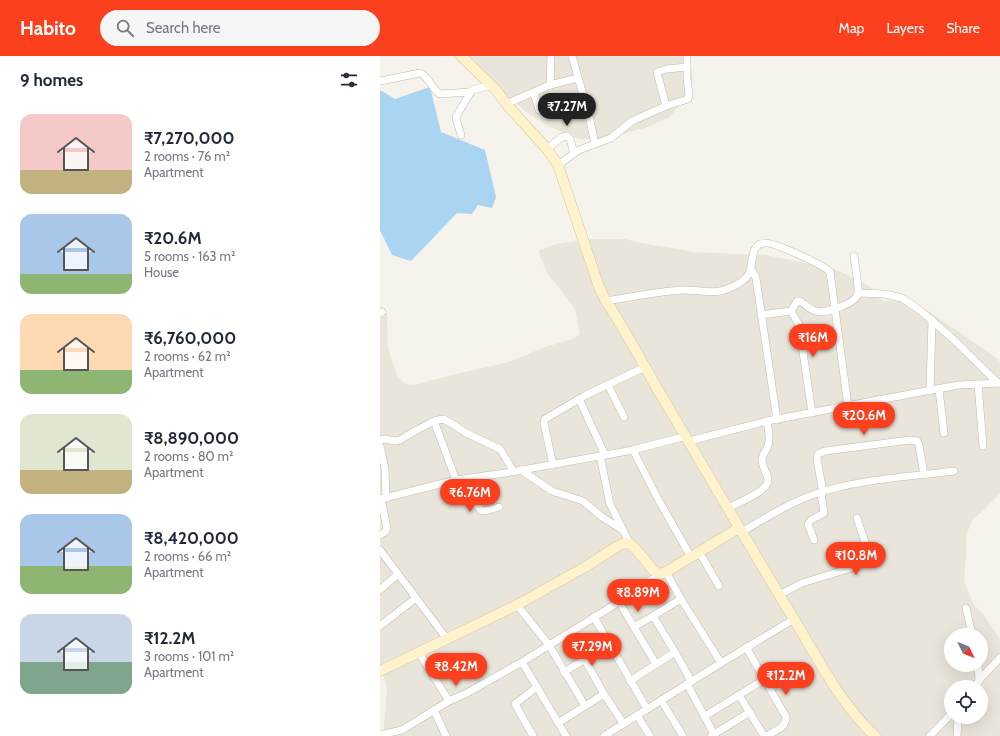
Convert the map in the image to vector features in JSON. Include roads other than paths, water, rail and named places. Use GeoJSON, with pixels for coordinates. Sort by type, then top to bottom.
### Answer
{"type":"FeatureCollection","features":[{"type":"Feature","properties":{"kind":"street"},"geometry":{"type":"LineString","coordinates":[[550,85],[551,56]]}},
{"type":"Feature","properties":{"kind":"street"},"geometry":{"type":"LineString","coordinates":[[572,56],[595,144]]}},
{"type":"Feature","properties":{"kind":"street"},"geometry":{"type":"LineString","coordinates":[[558,166],[579,150],[611,138],[632,121],[666,106],[685,100],[689,97],[687,56]]}},
{"type":"Feature","properties":{"kind":"street"},"geometry":{"type":"LineString","coordinates":[[466,57],[547,149],[558,166],[599,287],[606,301],[688,438],[740,530],[826,672],[863,726],[875,736]]}},
{"type":"Feature","properties":{"kind":"street"},"geometry":{"type":"LineString","coordinates":[[666,106],[656,75],[657,72],[667,69],[687,67]]}},
{"type":"Feature","properties":{"kind":"street"},"geometry":{"type":"LineString","coordinates":[[380,81],[420,73],[423,74],[434,89],[440,94],[470,92],[475,89],[491,85]]}},
{"type":"Feature","properties":{"kind":"street"},"geometry":{"type":"LineString","coordinates":[[506,104],[550,85],[578,78]]}},
{"type":"Feature","properties":{"kind":"street"},"geometry":{"type":"LineString","coordinates":[[461,136],[456,118],[470,92]]}},
{"type":"Feature","properties":{"kind":"street"},"geometry":{"type":"LineString","coordinates":[[534,93],[541,112],[585,103]]}},
{"type":"Feature","properties":{"kind":"street"},"geometry":{"type":"LineString","coordinates":[[547,149],[562,137],[567,136],[570,139],[574,153]]}},
{"type":"Feature","properties":{"kind":"street"},"geometry":{"type":"LineString","coordinates":[[606,301],[666,291],[690,290],[720,292],[745,279],[751,269],[755,249],[763,243],[774,244],[830,272],[848,406]]}},
{"type":"Feature","properties":{"kind":"street"},"geometry":{"type":"LineString","coordinates":[[791,311],[797,301],[800,301],[816,311],[827,311],[854,300],[858,293],[854,256]]}},
{"type":"Feature","properties":{"kind":"street"},"geometry":{"type":"LineString","coordinates":[[751,269],[756,278],[777,420]]}},
{"type":"Feature","properties":{"kind":"street"},"geometry":{"type":"LineString","coordinates":[[858,293],[885,294],[902,298],[932,320],[999,383]]}},
{"type":"Feature","properties":{"kind":"street"},"geometry":{"type":"LineString","coordinates":[[761,315],[791,311]]}},
{"type":"Feature","properties":{"kind":"street"},"geometry":{"type":"LineString","coordinates":[[791,311],[799,324],[812,413]]}},
{"type":"Feature","properties":{"kind":"street"},"geometry":{"type":"LineString","coordinates":[[930,391],[932,320]]}},
{"type":"Feature","properties":{"kind":"street"},"geometry":{"type":"LineString","coordinates":[[553,465],[544,423],[545,418],[579,399],[645,367]]}},
{"type":"Feature","properties":{"kind":"street"},"geometry":{"type":"LineString","coordinates":[[382,499],[458,480],[603,456],[812,413],[959,385],[999,383]]}},
{"type":"Feature","properties":{"kind":"street"},"geometry":{"type":"LineString","coordinates":[[978,384],[982,446]]}},
{"type":"Feature","properties":{"kind":"street"},"geometry":{"type":"LineString","coordinates":[[608,385],[624,417]]}},
{"type":"Feature","properties":{"kind":"street"},"geometry":{"type":"LineString","coordinates":[[939,389],[944,433]]}},
{"type":"Feature","properties":{"kind":"street"},"geometry":{"type":"LineString","coordinates":[[579,399],[603,456],[608,498],[630,544],[653,570],[663,573],[721,663]]}},
{"type":"Feature","properties":{"kind":"street"},"geometry":{"type":"LineString","coordinates":[[380,440],[384,439],[395,441],[403,439],[434,421],[447,421],[466,433],[494,445],[503,452],[517,471],[552,491],[583,501],[602,517],[623,530]]}},
{"type":"Feature","properties":{"kind":"street"},"geometry":{"type":"LineString","coordinates":[[434,421],[458,480],[470,498],[482,511],[499,507]]}},
{"type":"Feature","properties":{"kind":"street"},"geometry":{"type":"LineString","coordinates":[[728,508],[758,493],[766,486],[768,481],[762,458],[770,440],[767,422]]}},
{"type":"Feature","properties":{"kind":"street"},"geometry":{"type":"LineString","coordinates":[[814,540],[808,524],[811,520],[824,513],[817,460],[818,454],[825,451],[910,440],[917,441],[924,475]]}},
{"type":"Feature","properties":{"kind":"street"},"geometry":{"type":"LineString","coordinates":[[380,446],[385,469],[382,499],[387,528],[385,532],[380,535]]}},
{"type":"Feature","properties":{"kind":"street"},"geometry":{"type":"LineString","coordinates":[[633,450],[658,499],[695,555],[719,586]]}},
{"type":"Feature","properties":{"kind":"street"},"geometry":{"type":"LineString","coordinates":[[380,735],[402,730],[449,701],[467,693],[522,662],[594,618],[663,573],[740,530],[776,512],[822,492],[870,482],[954,471]]}},
{"type":"Feature","properties":{"kind":"street"},"geometry":{"type":"LineString","coordinates":[[779,594],[802,583],[861,565],[869,561],[869,554],[857,518]]}},
{"type":"Feature","properties":{"kind":"street"},"geometry":{"type":"LineString","coordinates":[[380,672],[517,605],[585,567],[618,546],[625,543],[630,544]]}},
{"type":"Feature","properties":{"kind":"street"},"geometry":{"type":"LineString","coordinates":[[380,550],[447,639]]}},
{"type":"Feature","properties":{"kind":"street"},"geometry":{"type":"LineString","coordinates":[[380,590],[398,574]]}},
{"type":"Feature","properties":{"kind":"street"},"geometry":{"type":"LineString","coordinates":[[380,626],[416,598]]}},
{"type":"Feature","properties":{"kind":"street"},"geometry":{"type":"LineString","coordinates":[[634,627],[681,599]]}},
{"type":"Feature","properties":{"kind":"street"},"geometry":{"type":"LineString","coordinates":[[619,602],[656,664]]}},
{"type":"Feature","properties":{"kind":"street"},"geometry":{"type":"LineString","coordinates":[[517,605],[549,645],[585,706]]}},
{"type":"Feature","properties":{"kind":"street"},"geometry":{"type":"LineString","coordinates":[[966,608],[970,628]]}},
{"type":"Feature","properties":{"kind":"street"},"geometry":{"type":"LineString","coordinates":[[653,616],[674,652],[713,735],[750,712]]}},
{"type":"Feature","properties":{"kind":"street"},"geometry":{"type":"LineString","coordinates":[[594,618],[647,709]]}},
{"type":"Feature","properties":{"kind":"street"},"geometry":{"type":"LineString","coordinates":[[604,736],[746,647],[794,619]]}},
{"type":"Feature","properties":{"kind":"street"},"geometry":{"type":"LineString","coordinates":[[564,672],[610,644]]}},
{"type":"Feature","properties":{"kind":"street"},"geometry":{"type":"LineString","coordinates":[[739,695],[765,736],[784,726],[786,717],[746,647]]}},
{"type":"Feature","properties":{"kind":"street"},"geometry":{"type":"LineString","coordinates":[[630,681],[674,652]]}},
{"type":"Feature","properties":{"kind":"street"},"geometry":{"type":"LineString","coordinates":[[420,653],[449,701]]}},
{"type":"Feature","properties":{"kind":"street"},"geometry":{"type":"LineString","coordinates":[[979,680],[1000,658]]}},
{"type":"Feature","properties":{"kind":"street"},"geometry":{"type":"LineString","coordinates":[[585,660],[623,724]]}},
{"type":"Feature","properties":{"kind":"street"},"geometry":{"type":"LineString","coordinates":[[522,662],[566,736]]}},
{"type":"Feature","properties":{"kind":"street"},"geometry":{"type":"LineString","coordinates":[[978,672],[979,680]]}},
{"type":"Feature","properties":{"kind":"street"},"geometry":{"type":"LineString","coordinates":[[705,716],[765,679]]}},
{"type":"Feature","properties":{"kind":"street"},"geometry":{"type":"LineString","coordinates":[[533,736],[515,704],[538,687]]}},
{"type":"Feature","properties":{"kind":"street"},"geometry":{"type":"LineString","coordinates":[[558,723],[604,694]]}},
{"type":"Feature","properties":{"kind":"street"},"geometry":{"type":"LineString","coordinates":[[661,700],[683,736]]}},
{"type":"Feature","properties":{"kind":"street"},"geometry":{"type":"LineString","coordinates":[[434,710],[446,736]]}},
{"type":"Feature","properties":{"kind":"street"},"geometry":{"type":"LineString","coordinates":[[637,715],[650,736]]}},
{"type":"Feature","properties":{"kind":"street"},"geometry":{"type":"LineString","coordinates":[[930,736],[944,721]]}},
{"type":"Feature","properties":{"kind":"street"},"geometry":{"type":"LineString","coordinates":[[957,736],[958,724]]}},
{"type":"Feature","properties":{"kind":"water"},"geometry":{"type":"Polygon","coordinates":[[[430,87],[441,132],[485,150],[496,197],[492,208],[478,205],[472,214],[457,213],[411,261],[392,255],[380,230],[380,91],[395,99],[430,87]]]}}]}
